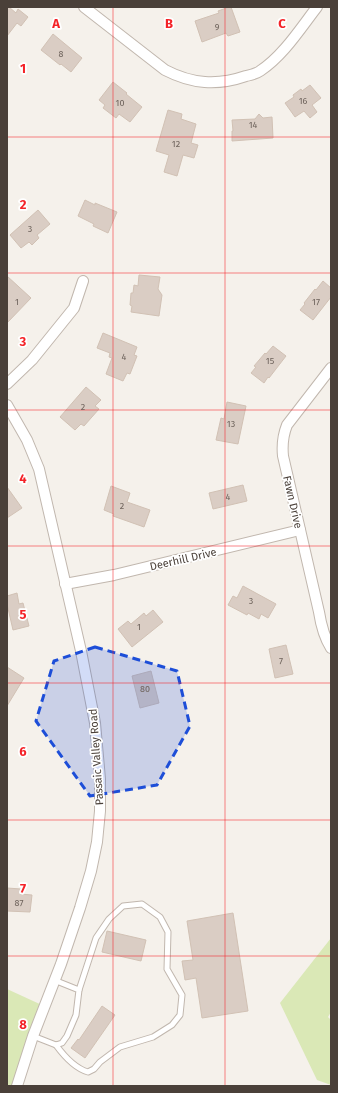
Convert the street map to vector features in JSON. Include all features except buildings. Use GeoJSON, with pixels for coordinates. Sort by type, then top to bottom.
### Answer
{"type":"FeatureCollection","features":[{"type":"Feature","properties":{"kind":"street"},"geometry":{"type":"LineString","coordinates":[[84,7],[165,70],[177,77],[202,82],[218,83],[234,80],[259,72],[281,53],[318,7]]}},
{"type":"Feature","properties":{"kind":"street"},"geometry":{"type":"LineString","coordinates":[[7,384],[32,360],[74,308],[83,281]]}},
{"type":"Feature","properties":{"kind":"street","name":"Fawn Drive"},"geometry":{"type":"LineString","coordinates":[[331,368],[287,425],[284,433],[282,448],[319,612],[320,624],[331,648]]}},
{"type":"Feature","properties":{"kind":"street","name":"Passaic Valley Road"},"geometry":{"type":"LineString","coordinates":[[7,405],[27,440],[39,469],[81,651],[95,723],[100,779],[100,811],[97,842],[91,871],[80,908],[33,1036],[17,1086]]}},
{"type":"Feature","properties":{"kind":"street","name":"Deerhill Drive"},"geometry":{"type":"LineString","coordinates":[[65,584],[114,575],[300,530]]}},
{"type":"Feature","properties":{"kind":"lane"},"geometry":{"type":"LineString","coordinates":[[33,1036],[56,1045],[65,1057],[88,1072],[94,1069],[100,1062],[120,1047],[153,1037],[172,1025],[180,1015],[182,995],[167,969],[168,932],[160,917],[142,904],[123,906],[109,919],[96,938],[79,990],[76,1016],[67,1036],[62,1043],[56,1045]]}},
{"type":"Feature","properties":{"kind":"lane"},"geometry":{"type":"LineString","coordinates":[[54,980],[79,990]]}},
{"type":"Feature","properties":{"kind":"highlighted area"},"geometry":{"type":"Polygon","coordinates":[[[95,647],[177,671],[190,726],[157,785],[90,796],[36,721],[54,661],[95,647]]]}},
{"type":"Feature","properties":{"kind":"green space"},"geometry":{"type":"Polygon","coordinates":[[[331,938],[331,1012],[328,1017],[331,1020],[331,1085],[317,1080],[280,1003],[331,938]]]}},
{"type":"Feature","properties":{"kind":"green space"},"geometry":{"type":"Polygon","coordinates":[[[7,989],[44,1006],[21,1086],[7,1086],[7,989]]]}}]}
